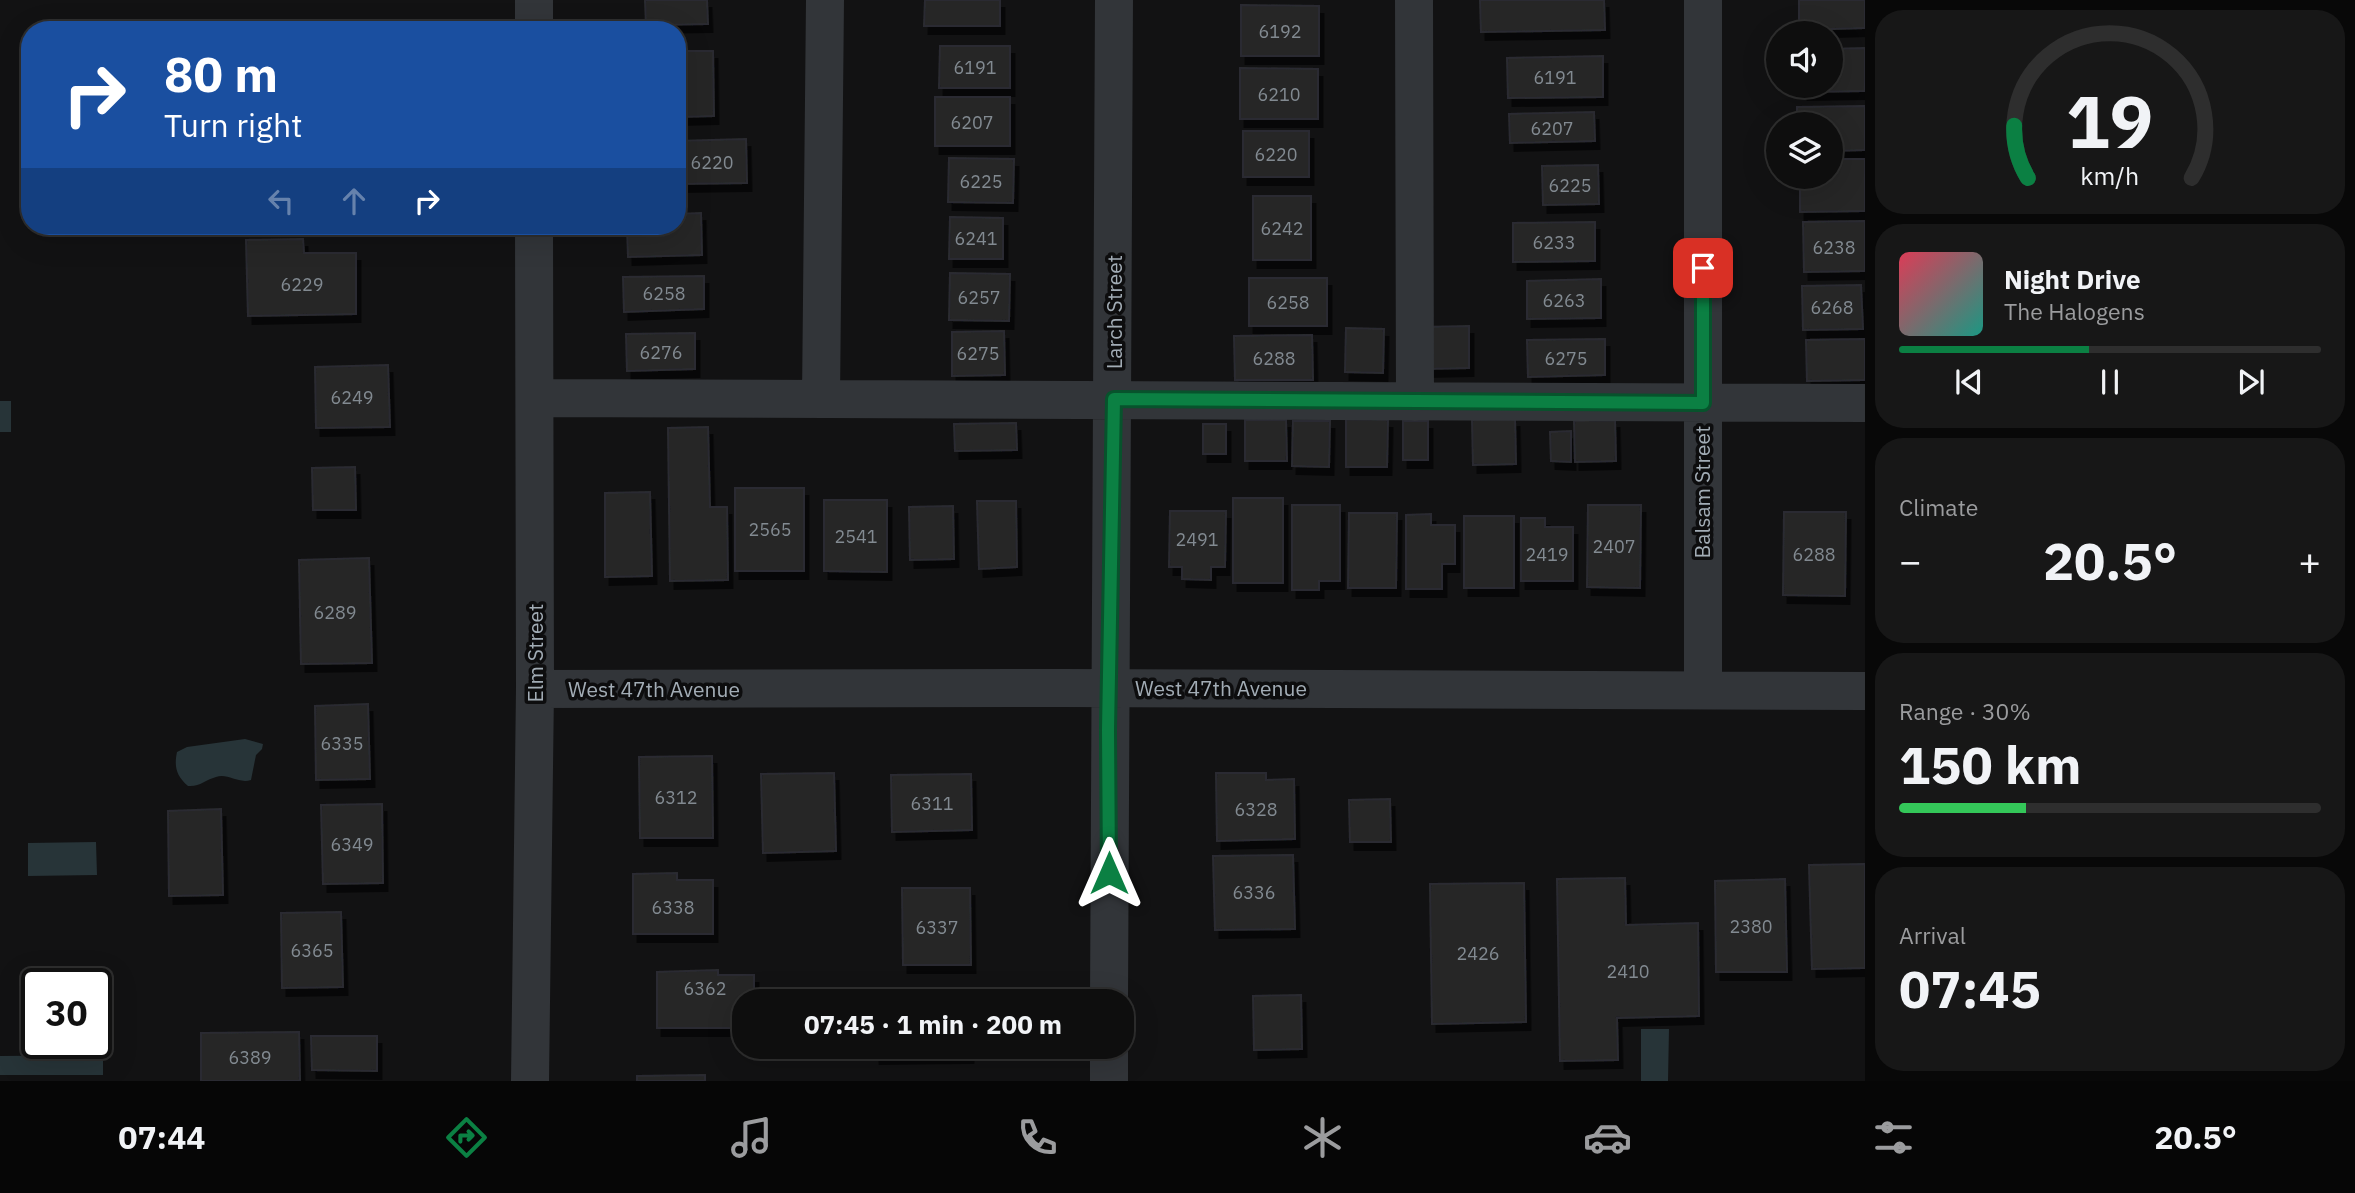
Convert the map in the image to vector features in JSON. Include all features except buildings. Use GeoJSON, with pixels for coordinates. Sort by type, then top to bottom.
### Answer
{"type":"FeatureCollection","features":[{"type":"Feature","properties":{"kind":"street"},"geometry":{"type":"LineString","coordinates":[[534,0],[534,21]]}},
{"type":"Feature","properties":{"kind":"street"},"geometry":{"type":"LineString","coordinates":[[821,398],[825,0]]}},
{"type":"Feature","properties":{"kind":"street","name":"Larch Street"},"geometry":{"type":"LineString","coordinates":[[1109,989],[1114,0]]}},
{"type":"Feature","properties":{"kind":"street"},"geometry":{"type":"LineString","coordinates":[[1414,0],[1415,402]]}},
{"type":"Feature","properties":{"kind":"street","name":"Balsam Street"},"geometry":{"type":"LineString","coordinates":[[1703,0],[1703,690]]}},
{"type":"Feature","properties":{"kind":"street","name":"Elm Street"},"geometry":{"type":"LineString","coordinates":[[530,1081],[535,689],[534,235]]}},
{"type":"Feature","properties":{"kind":"street"},"geometry":{"type":"LineString","coordinates":[[535,398],[1865,403]]}},
{"type":"Feature","properties":{"kind":"street","name":"West 47th Avenue"},"geometry":{"type":"LineString","coordinates":[[535,689],[1865,691]]}},
{"type":"Feature","properties":{"kind":"street"},"geometry":{"type":"LineString","coordinates":[[1109,1059],[1110,1081]]}},
{"type":"Feature","properties":{"kind":"shaded area"},"geometry":{"type":"Polygon","coordinates":[[[0,401],[11,401],[11,432],[0,432],[0,401]]]}},
{"type":"Feature","properties":{"kind":"shaded area"},"geometry":{"type":"Polygon","coordinates":[[[245,739],[263,744],[256,755],[251,780],[242,781],[220,776],[188,786],[178,775],[177,752],[187,747],[245,739]]]}},
{"type":"Feature","properties":{"kind":"shaded area"},"geometry":{"type":"Polygon","coordinates":[[[96,842],[97,875],[28,876],[28,843],[96,842]]]}},
{"type":"Feature","properties":{"kind":"shaded area"},"geometry":{"type":"Polygon","coordinates":[[[1641,1029],[1669,1029],[1668,1081],[1641,1081],[1641,1029]]]}},
{"type":"Feature","properties":{"kind":"shaded area"},"geometry":{"type":"Polygon","coordinates":[[[0,1056],[21,1056],[21,1059],[103,1059],[103,1075],[0,1075],[0,1056]]]}},
{"type":"Feature","properties":{"kind":"route"},"geometry":{"type":"LineString","coordinates":[[1109,873],[1108,730],[1114,399],[1703,403],[1703,268]]}}]}
